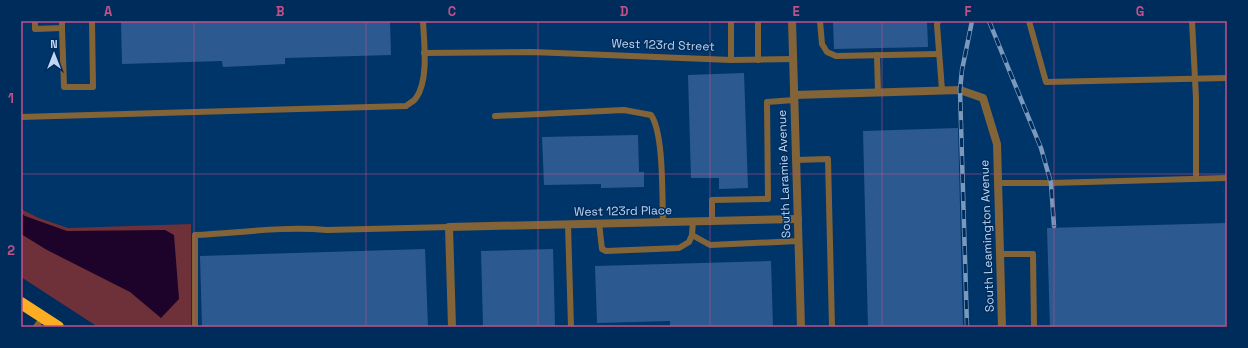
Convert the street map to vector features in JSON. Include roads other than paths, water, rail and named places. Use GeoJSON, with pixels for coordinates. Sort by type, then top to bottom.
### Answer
{"type":"FeatureCollection","features":[{"type":"Feature","properties":{"kind":"highway"},"geometry":{"type":"LineString","coordinates":[[21,303],[39,322],[58,327]]}},
{"type":"Feature","properties":{"kind":"street","name":"South Laramie Avenue"},"geometry":{"type":"LineString","coordinates":[[792,21],[801,327]]}},
{"type":"Feature","properties":{"kind":"street"},"geometry":{"type":"LineString","coordinates":[[794,97],[942,90]]}},
{"type":"Feature","properties":{"kind":"street","name":"South Leamington Avenue"},"geometry":{"type":"LineString","coordinates":[[942,90],[960,90],[983,98],[997,144],[1002,327]]}},
{"type":"Feature","properties":{"kind":"street","name":"West 123rd Place"},"geometry":{"type":"LineString","coordinates":[[449,227],[798,219]]}},
{"type":"Feature","properties":{"kind":"street"},"geometry":{"type":"LineString","coordinates":[[449,227],[452,327]]}},
{"type":"Feature","properties":{"kind":"lane"},"geometry":{"type":"LineString","coordinates":[[35,21],[35,29],[62,28]]}},
{"type":"Feature","properties":{"kind":"lane"},"geometry":{"type":"LineString","coordinates":[[62,21],[64,87],[93,87],[92,21]]}},
{"type":"Feature","properties":{"kind":"lane"},"geometry":{"type":"LineString","coordinates":[[21,117],[406,106],[416,98],[422,86],[425,72],[423,21]]}},
{"type":"Feature","properties":{"kind":"lane"},"geometry":{"type":"LineString","coordinates":[[731,21],[731,60]]}},
{"type":"Feature","properties":{"kind":"lane"},"geometry":{"type":"LineString","coordinates":[[758,21],[758,60]]}},
{"type":"Feature","properties":{"kind":"lane"},"geometry":{"type":"LineString","coordinates":[[820,21],[822,44],[827,52],[836,56],[939,54]]}},
{"type":"Feature","properties":{"kind":"lane"},"geometry":{"type":"LineString","coordinates":[[938,21],[942,90]]}},
{"type":"Feature","properties":{"kind":"lane"},"geometry":{"type":"LineString","coordinates":[[1029,21],[1046,82],[1227,78]]}},
{"type":"Feature","properties":{"kind":"lane"},"geometry":{"type":"LineString","coordinates":[[1192,21],[1195,78],[1196,179]]}},
{"type":"Feature","properties":{"kind":"lane","name":"West 123rd Street"},"geometry":{"type":"LineString","coordinates":[[424,53],[532,52],[731,60],[793,59]]}},
{"type":"Feature","properties":{"kind":"lane"},"geometry":{"type":"LineString","coordinates":[[877,55],[878,92]]}},
{"type":"Feature","properties":{"kind":"lane"},"geometry":{"type":"LineString","coordinates":[[712,221],[712,200],[768,199],[768,102],[794,97]]}},
{"type":"Feature","properties":{"kind":"lane"},"geometry":{"type":"LineString","coordinates":[[495,116],[624,110],[651,115],[655,120],[660,140],[663,222]]}},
{"type":"Feature","properties":{"kind":"lane"},"geometry":{"type":"LineString","coordinates":[[796,160],[828,159],[832,327]]}},
{"type":"Feature","properties":{"kind":"lane"},"geometry":{"type":"LineString","coordinates":[[998,183],[1227,178]]}},
{"type":"Feature","properties":{"kind":"lane"},"geometry":{"type":"LineString","coordinates":[[599,223],[602,249],[606,251],[679,248],[689,242],[692,236],[693,221]]}},
{"type":"Feature","properties":{"kind":"lane"},"geometry":{"type":"LineString","coordinates":[[568,224],[571,327]]}},
{"type":"Feature","properties":{"kind":"lane"},"geometry":{"type":"LineString","coordinates":[[196,327],[195,235],[250,231],[449,227]]}},
{"type":"Feature","properties":{"kind":"lane"},"geometry":{"type":"LineString","coordinates":[[692,236],[710,245],[798,241]]}},
{"type":"Feature","properties":{"kind":"lane"},"geometry":{"type":"LineString","coordinates":[[1000,254],[1033,254],[1034,327]]}},
{"type":"Feature","properties":{"kind":"railway"},"geometry":{"type":"LineString","coordinates":[[967,327],[960,90],[962,70],[972,21]]}},
{"type":"Feature","properties":{"kind":"railway"},"geometry":{"type":"LineString","coordinates":[[989,21],[1041,148],[1051,183],[1054,226]]}}]}
